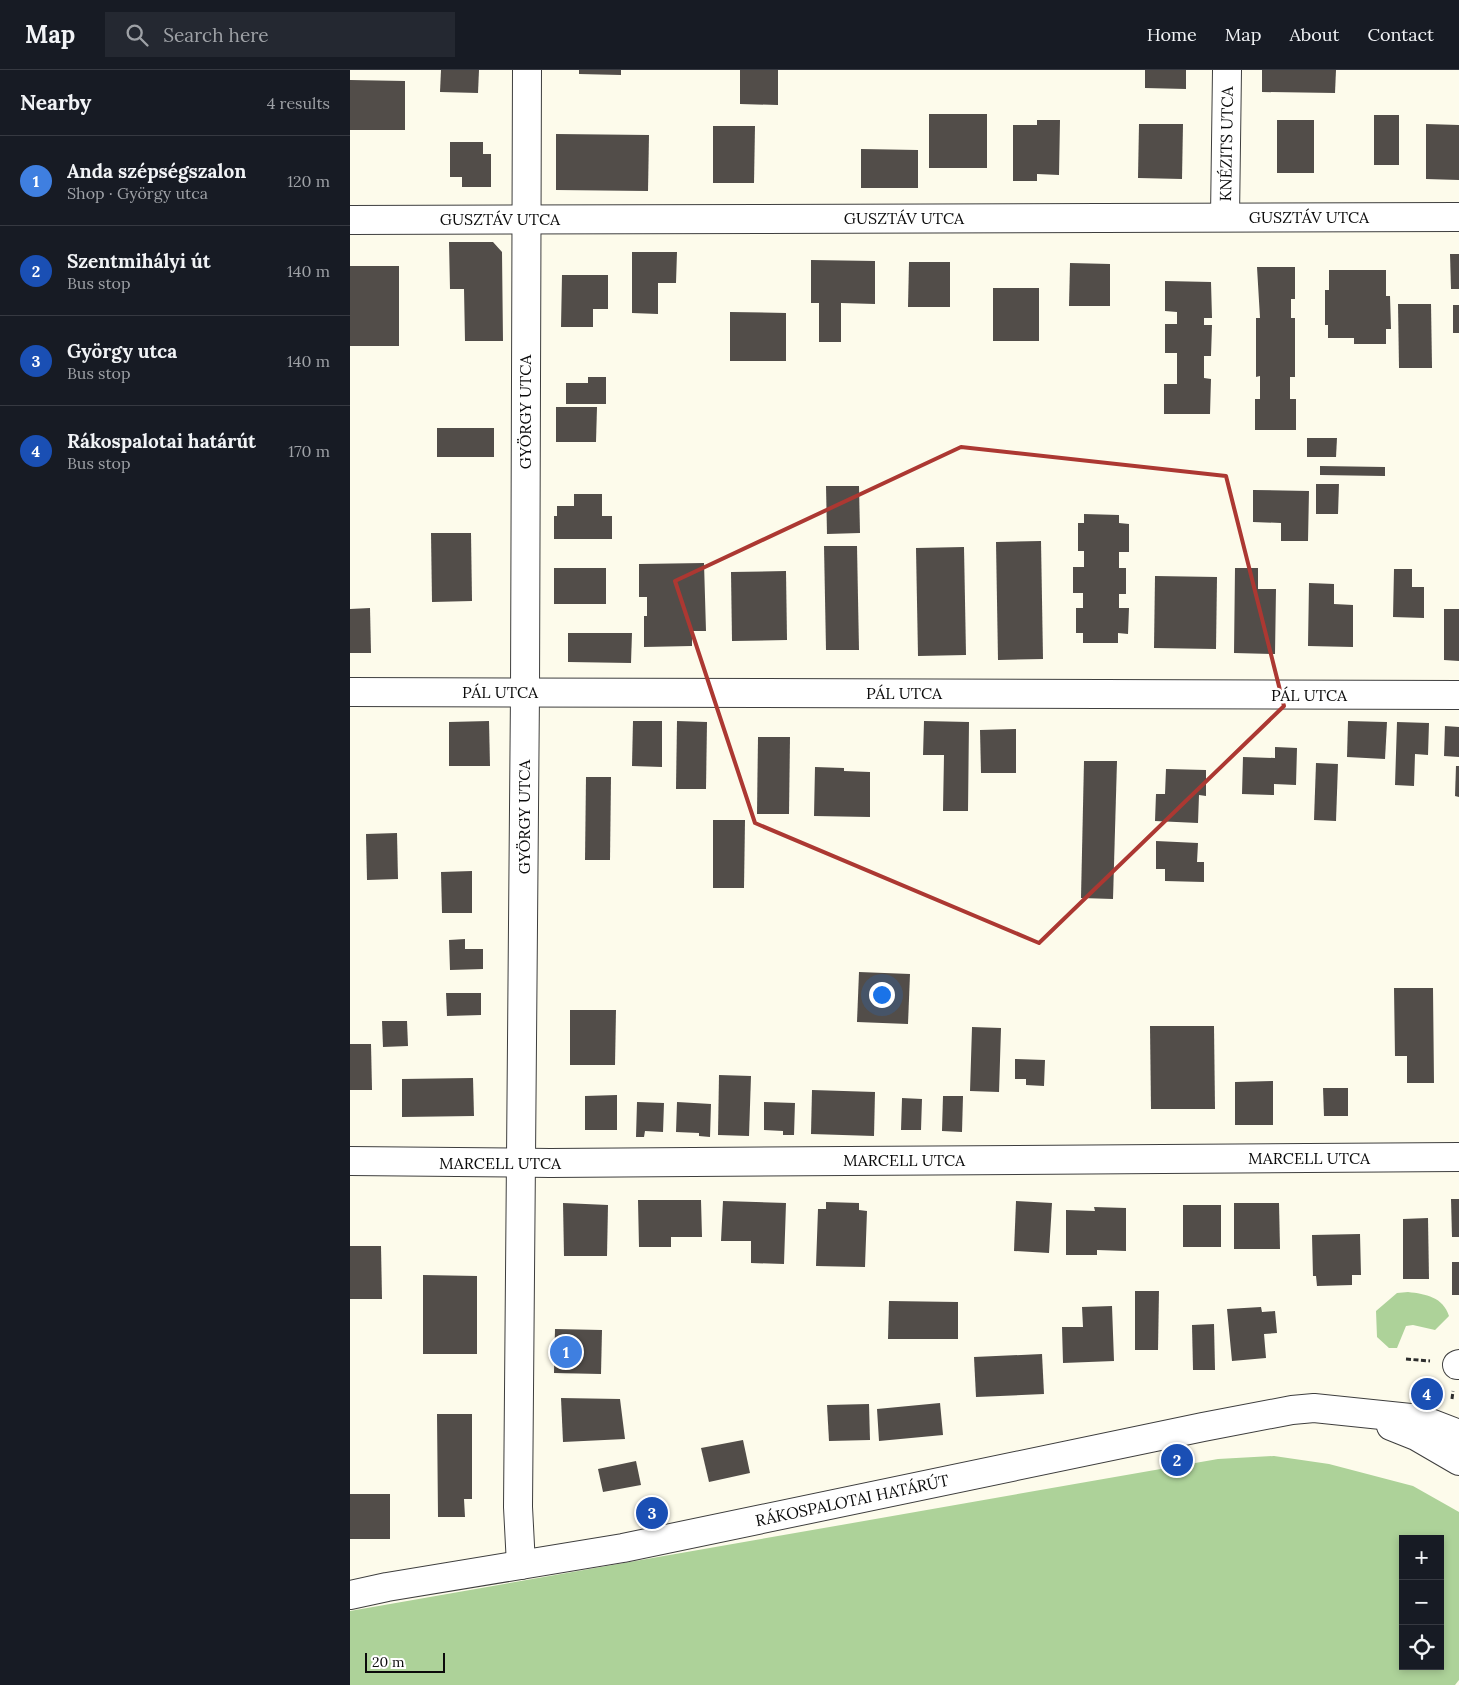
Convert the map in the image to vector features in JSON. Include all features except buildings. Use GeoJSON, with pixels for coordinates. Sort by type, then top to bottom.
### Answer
{"type":"FeatureCollection","features":[{"type":"Feature","properties":{"kind":"street","name":"GYÖRGY UTCA"},"geometry":{"type":"LineString","coordinates":[[521,1565],[518,1507],[525,692],[527,70]]}},
{"type":"Feature","properties":{"kind":"street","name":"KNÉZITS UTCA"},"geometry":{"type":"LineString","coordinates":[[1225,217],[1227,70]]}},
{"type":"Feature","properties":{"kind":"street","name":"GUSZTÁV UTCA"},"geometry":{"type":"LineString","coordinates":[[350,220],[1459,217]]}},
{"type":"Feature","properties":{"kind":"street","name":"PÁL UTCA"},"geometry":{"type":"LineString","coordinates":[[350,692],[1459,696]]}},
{"type":"Feature","properties":{"kind":"street","name":"MARCELL UTCA"},"geometry":{"type":"LineString","coordinates":[[350,1161],[521,1163],[1459,1157]]}},
{"type":"Feature","properties":{"kind":"street","name":"RÁKOSPALOTAI HATÁRÚT"},"geometry":{"type":"LineString","coordinates":[[350,1595],[623,1548],[1292,1410],[1314,1408],[1420,1419],[1459,1434]]}},
{"type":"Feature","properties":{"kind":"street","name":"RÁKOSPALOTAI HATÁRÚT"},"geometry":{"type":"LineString","coordinates":[[1354,1411],[1416,1436],[1459,1461]]}},
{"type":"Feature","properties":{"kind":"highlighted area"},"geometry":{"type":"Polygon","coordinates":[[[961,447],[1226,476],[1284,706],[1039,943],[755,823],[675,581],[961,447]]]}},
{"type":"Feature","properties":{"kind":"green space"},"geometry":{"type":"Polygon","coordinates":[[[1408,1292],[1427,1295],[1433,1298],[1443,1305],[1449,1316],[1435,1330],[1413,1325],[1406,1326],[1397,1348],[1389,1348],[1377,1337],[1376,1311],[1397,1293],[1408,1292]]]}},
{"type":"Feature","properties":{"kind":"green space"},"geometry":{"type":"Polygon","coordinates":[[[1274,1456],[1329,1464],[1413,1486],[1459,1512],[1459,1680],[1455,1685],[350,1685],[350,1611],[1218,1459],[1274,1456]]]}},
{"type":"Feature","properties":{"kind":"place","name":"Anda szépségszalon"},"geometry":{"type":"Point","coordinates":[566,1352]}},
{"type":"Feature","properties":{"kind":"place","name":"Rákospalotai határút"},"geometry":{"type":"Point","coordinates":[1427,1394]}},
{"type":"Feature","properties":{"kind":"place","name":"Szentmihályi út"},"geometry":{"type":"Point","coordinates":[1177,1460]}},
{"type":"Feature","properties":{"kind":"place","name":"György utca"},"geometry":{"type":"Point","coordinates":[652,1513]}}]}
